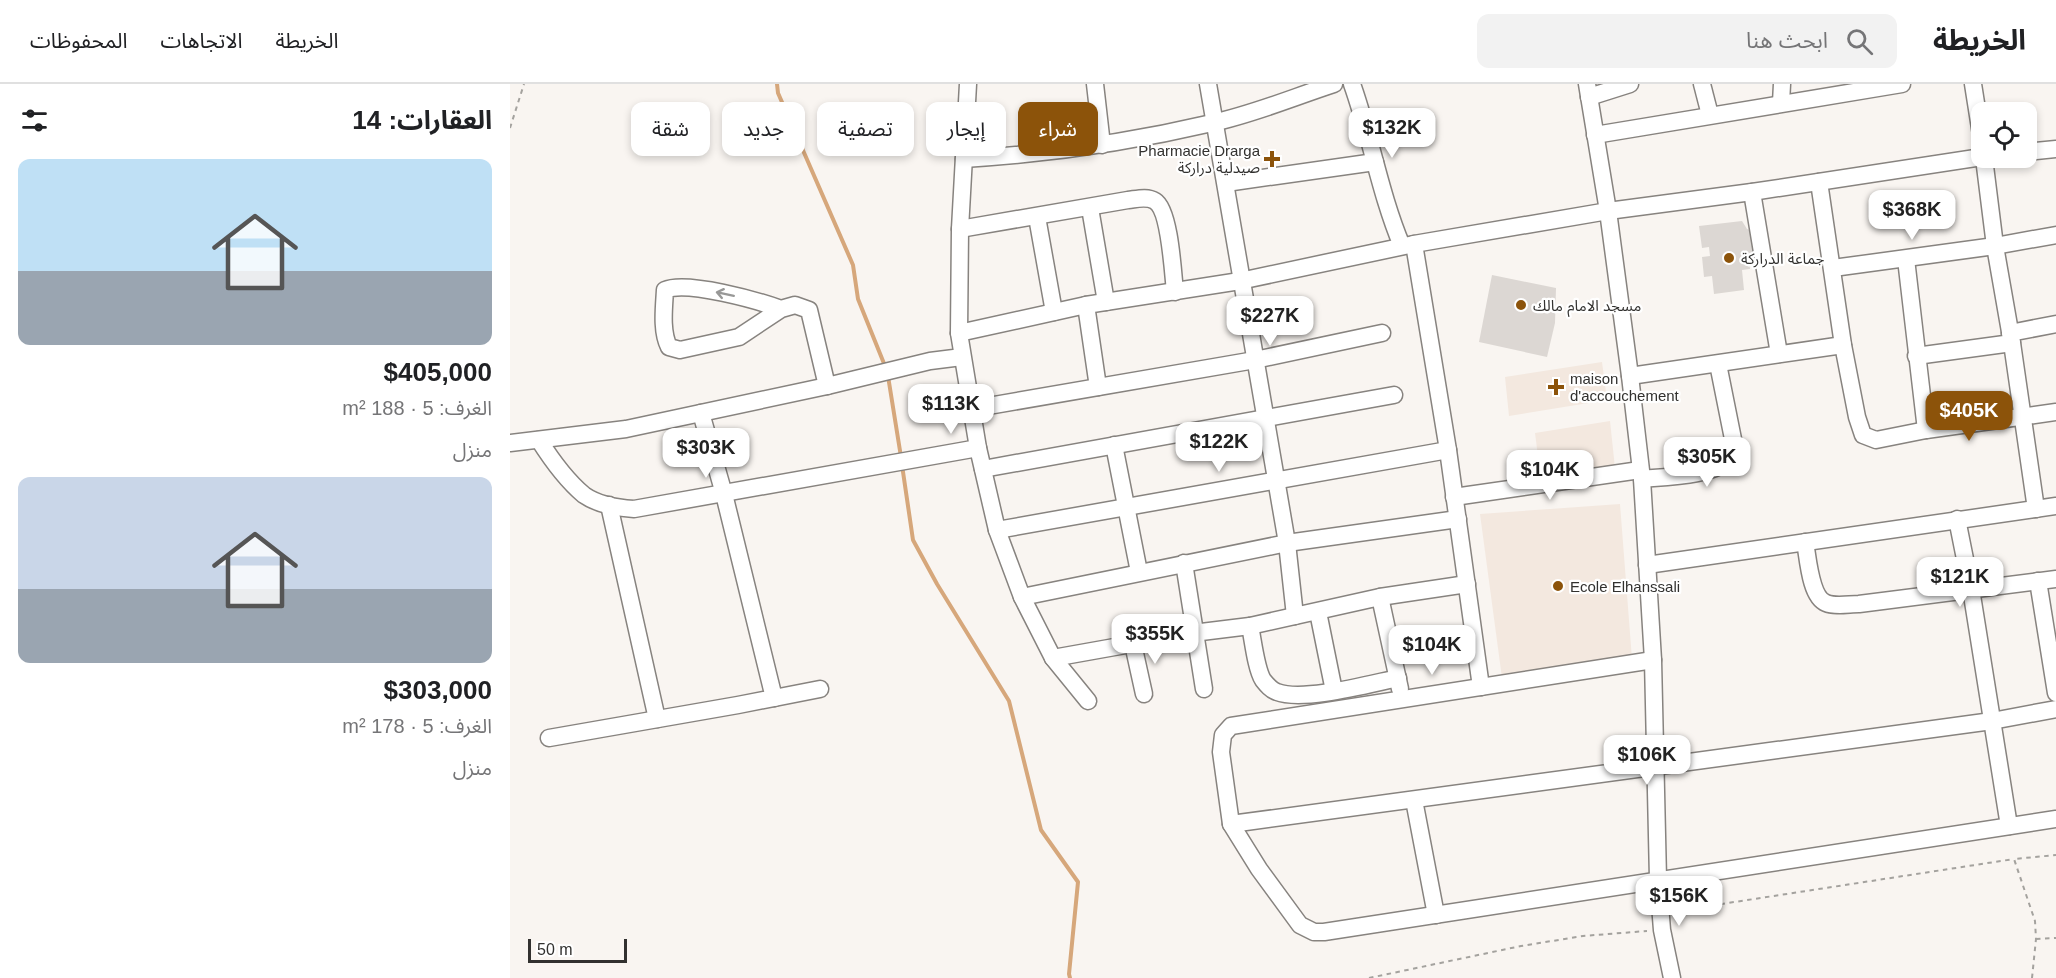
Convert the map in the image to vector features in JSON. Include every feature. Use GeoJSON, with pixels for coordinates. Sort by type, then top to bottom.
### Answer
{"type":"FeatureCollection","features":[{"type":"Feature","properties":{"kind":"street"},"geometry":{"type":"LineString","coordinates":[[968,84],[960,229],[959,333],[982,469],[997,530],[1022,597],[1053,658],[1088,701]]}},
{"type":"Feature","properties":{"kind":"street"},"geometry":{"type":"LineString","coordinates":[[1095,84],[1102,145]]}},
{"type":"Feature","properties":{"kind":"street"},"geometry":{"type":"LineString","coordinates":[[1208,84],[1226,183],[1240,281],[1287,543],[1294,616]]}},
{"type":"Feature","properties":{"kind":"street"},"geometry":{"type":"LineString","coordinates":[[964,159],[1018,156],[1102,145],[1215,123],[1334,84]]}},
{"type":"Feature","properties":{"kind":"street"},"geometry":{"type":"LineString","coordinates":[[1352,84],[1361,109],[1386,205],[1408,245],[1448,450],[1480,687]]}},
{"type":"Feature","properties":{"kind":"street"},"geometry":{"type":"LineString","coordinates":[[1630,84],[1588,90],[1608,211],[1641,475],[1653,660],[1658,879],[1661,922],[1672,978]]}},
{"type":"Feature","properties":{"kind":"street"},"geometry":{"type":"LineString","coordinates":[[1702,84],[1710,115]]}},
{"type":"Feature","properties":{"kind":"street"},"geometry":{"type":"LineString","coordinates":[[1781,103],[1782,84]]}},
{"type":"Feature","properties":{"kind":"street"},"geometry":{"type":"LineString","coordinates":[[1595,135],[1902,84]]}},
{"type":"Feature","properties":{"kind":"street"},"geometry":{"type":"LineString","coordinates":[[1973,84],[1976,102]]}},
{"type":"Feature","properties":{"kind":"street"},"geometry":{"type":"LineString","coordinates":[[2037,151],[2056,148]]}},
{"type":"Feature","properties":{"kind":"street"},"geometry":{"type":"LineString","coordinates":[[959,333],[1086,305],[1240,281],[1408,245],[1608,211],[1971,159]]}},
{"type":"Feature","properties":{"kind":"street"},"geometry":{"type":"LineString","coordinates":[[1226,183],[1375,162]]}},
{"type":"Feature","properties":{"kind":"street"},"geometry":{"type":"LineString","coordinates":[[1984,168],[2036,509]]}},
{"type":"Feature","properties":{"kind":"street"},"geometry":{"type":"LineString","coordinates":[[1819,182],[1843,345],[1857,417],[1863,435],[1876,440],[1926,430],[2056,412]]}},
{"type":"Feature","properties":{"kind":"street"},"geometry":{"type":"LineString","coordinates":[[1752,192],[1779,354]]}},
{"type":"Feature","properties":{"kind":"street"},"geometry":{"type":"LineString","coordinates":[[960,229],[1147,198],[1163,208],[1175,292]]}},
{"type":"Feature","properties":{"kind":"street"},"geometry":{"type":"LineString","coordinates":[[1090,208],[1106,302]]}},
{"type":"Feature","properties":{"kind":"street"},"geometry":{"type":"LineString","coordinates":[[1037,217],[1054,312]]}},
{"type":"Feature","properties":{"kind":"street"},"geometry":{"type":"LineString","coordinates":[[1833,268],[1995,246],[2056,235]]}},
{"type":"Feature","properties":{"kind":"street"},"geometry":{"type":"LineString","coordinates":[[1906,259],[1926,430]]}},
{"type":"Feature","properties":{"kind":"street"},"geometry":{"type":"LineString","coordinates":[[781,309],[762,302],[692,288],[672,287],[665,290],[666,341],[669,347],[680,350],[739,338],[766,317],[795,305],[809,310],[826,386]]}},
{"type":"Feature","properties":{"kind":"street"},"geometry":{"type":"LineString","coordinates":[[1086,305],[1098,387]]}},
{"type":"Feature","properties":{"kind":"street"},"geometry":{"type":"LineString","coordinates":[[1916,356],[2011,338],[2056,324]]}},
{"type":"Feature","properties":{"kind":"street"},"geometry":{"type":"LineString","coordinates":[[971,409],[1255,360],[1382,333]]}},
{"type":"Feature","properties":{"kind":"street"},"geometry":{"type":"LineString","coordinates":[[1630,376],[1843,345]]}},
{"type":"Feature","properties":{"kind":"street"},"geometry":{"type":"LineString","coordinates":[[510,443],[626,429],[930,361],[962,357]]}},
{"type":"Feature","properties":{"kind":"street"},"geometry":{"type":"LineString","coordinates":[[1454,497],[1641,475],[1703,472],[1721,465],[1731,457],[1734,444],[1718,364]]}},
{"type":"Feature","properties":{"kind":"street"},"geometry":{"type":"LineString","coordinates":[[982,469],[1394,395]]}},
{"type":"Feature","properties":{"kind":"street"},"geometry":{"type":"LineString","coordinates":[[701,413],[724,494],[774,698]]}},
{"type":"Feature","properties":{"kind":"street"},"geometry":{"type":"LineString","coordinates":[[538,440],[550,458],[585,496],[617,508],[634,509],[978,448]]}},
{"type":"Feature","properties":{"kind":"street"},"geometry":{"type":"LineString","coordinates":[[1114,445],[1139,572]]}},
{"type":"Feature","properties":{"kind":"street"},"geometry":{"type":"LineString","coordinates":[[997,530],[1448,450]]}},
{"type":"Feature","properties":{"kind":"street"},"geometry":{"type":"LineString","coordinates":[[609,505],[657,719]]}},
{"type":"Feature","properties":{"kind":"street"},"geometry":{"type":"LineString","coordinates":[[1647,565],[2056,506]]}},
{"type":"Feature","properties":{"kind":"street"},"geometry":{"type":"LineString","coordinates":[[1022,597],[1287,543],[1458,519]]}},
{"type":"Feature","properties":{"kind":"street"},"geometry":{"type":"LineString","coordinates":[[1958,519],[2009,826]]}},
{"type":"Feature","properties":{"kind":"street"},"geometry":{"type":"LineString","coordinates":[[1805,542],[1814,590],[1824,603],[1831,605],[1859,604],[2056,579]]}},
{"type":"Feature","properties":{"kind":"street"},"geometry":{"type":"LineString","coordinates":[[1184,563],[1204,689]]}},
{"type":"Feature","properties":{"kind":"street"},"geometry":{"type":"LineString","coordinates":[[2038,581],[2056,693]]}},
{"type":"Feature","properties":{"kind":"street"},"geometry":{"type":"LineString","coordinates":[[1053,658],[1194,633],[1250,626],[1380,597],[1467,584]]}},
{"type":"Feature","properties":{"kind":"street"},"geometry":{"type":"LineString","coordinates":[[1380,597],[1402,698]]}},
{"type":"Feature","properties":{"kind":"street"},"geometry":{"type":"LineString","coordinates":[[1318,612],[1334,691]]}},
{"type":"Feature","properties":{"kind":"street"},"geometry":{"type":"LineString","coordinates":[[1250,626],[1261,678],[1278,693],[1300,695],[1334,691],[1398,678]]}},
{"type":"Feature","properties":{"kind":"street"},"geometry":{"type":"LineString","coordinates":[[1133,644],[1144,694]]}},
{"type":"Feature","properties":{"kind":"street"},"geometry":{"type":"LineString","coordinates":[[1653,660],[1239,723],[1226,729],[1221,752],[1231,825],[1291,914],[1306,930],[1335,932],[1658,879],[2056,819]]}},
{"type":"Feature","properties":{"kind":"street"},"geometry":{"type":"LineString","coordinates":[[549,738],[820,689]]}},
{"type":"Feature","properties":{"kind":"street"},"geometry":{"type":"LineString","coordinates":[[1231,825],[1992,721],[2056,709]]}},
{"type":"Feature","properties":{"kind":"street"},"geometry":{"type":"LineString","coordinates":[[1414,800],[1436,915]]}},
{"type":"Feature","properties":{"kind":"path"},"geometry":{"type":"LineString","coordinates":[[510,128],[524,84]]}},
{"type":"Feature","properties":{"kind":"path"},"geometry":{"type":"LineString","coordinates":[[1369,978],[1510,948],[2014,859],[2056,855]]}},
{"type":"Feature","properties":{"kind":"path"},"geometry":{"type":"LineString","coordinates":[[2014,859],[2035,921],[2036,939],[2032,978]]}},
{"type":"Feature","properties":{"kind":"path"},"geometry":{"type":"LineString","coordinates":[[2036,939],[2056,938]]}},
{"type":"Feature","properties":{"kind":"shaded area","name":"maison d'accouchement"},"geometry":{"type":"Polygon","coordinates":[[[1602,362],[1607,400],[1509,416],[1505,377],[1602,362]]]}},
{"type":"Feature","properties":{"kind":"shaded area"},"geometry":{"type":"Polygon","coordinates":[[[1610,421],[1615,468],[1541,479],[1535,433],[1610,421]]]}},
{"type":"Feature","properties":{"kind":"shaded area","name":"Ecole Elhanssali"},"geometry":{"type":"Polygon","coordinates":[[[1620,504],[1632,659],[1502,678],[1480,514],[1620,504]]]}},
{"type":"Feature","properties":{"kind":"building","name":"جماعة الدراركة"},"geometry":{"type":"Polygon","coordinates":[[[1742,221],[1747,229],[1753,231],[1756,259],[1749,260],[1750,269],[1742,270],[1744,290],[1714,294],[1712,276],[1704,277],[1702,257],[1710,256],[1709,247],[1702,248],[1699,226],[1742,221]]]}},
{"type":"Feature","properties":{"kind":"building","name":"مسجد الامام مالك"},"geometry":{"type":"Polygon","coordinates":[[[1492,275],[1556,288],[1555,323],[1547,357],[1479,342],[1492,275]]]}},
{"type":"Feature","properties":{"kind":"waterway"},"geometry":{"type":"LineString","coordinates":[[777,84],[778,93],[853,265],[858,299],[885,366]]}},
{"type":"Feature","properties":{"kind":"waterway"},"geometry":{"type":"LineString","coordinates":[[888,376],[901,457]]}},
{"type":"Feature","properties":{"kind":"waterway"},"geometry":{"type":"LineString","coordinates":[[902,465],[913,540],[937,584],[1009,701],[1041,830],[1078,882],[1070,978]]}},
{"type":"Feature","properties":{"kind":"place","name":"Pharmacie Drarga صيدلية دراركة"},"geometry":{"type":"Point","coordinates":[1272,159]}},
{"type":"Feature","properties":{"kind":"place","name":"جماعة الدراركة"},"geometry":{"type":"Point","coordinates":[1729,258]}},
{"type":"Feature","properties":{"kind":"place","name":"مسجد الامام مالك"},"geometry":{"type":"Point","coordinates":[1521,305]}},
{"type":"Feature","properties":{"kind":"place","name":"maison d'accouchement"},"geometry":{"type":"Point","coordinates":[1556,387]}},
{"type":"Feature","properties":{"kind":"place","name":"Ecole Elhanssali"},"geometry":{"type":"Point","coordinates":[1558,586]}}]}
